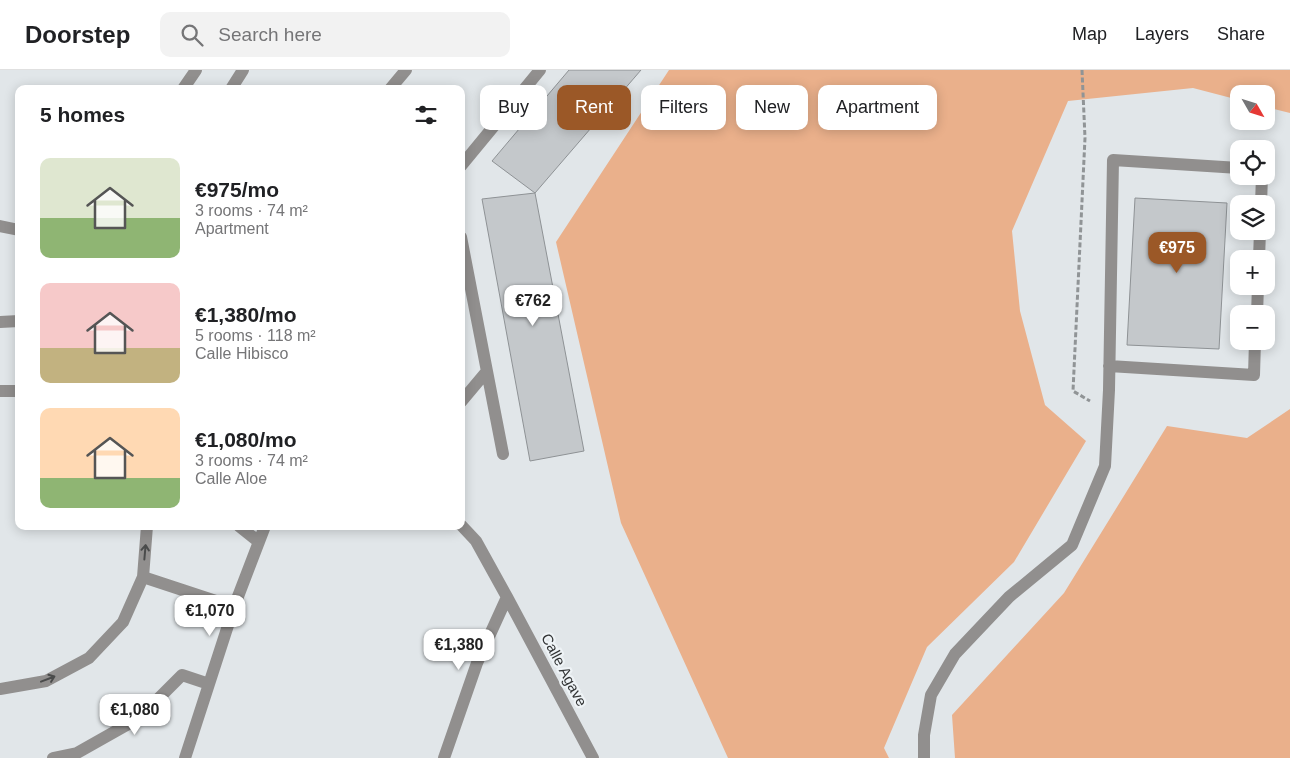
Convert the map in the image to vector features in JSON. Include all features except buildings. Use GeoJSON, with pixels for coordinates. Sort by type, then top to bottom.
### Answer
{"type":"FeatureCollection","features":[{"type":"Feature","properties":{"kind":"street"},"geometry":{"type":"LineString","coordinates":[[186,85],[196,70]]}},
{"type":"Feature","properties":{"kind":"street"},"geometry":{"type":"LineString","coordinates":[[233,85],[244,70]]}},
{"type":"Feature","properties":{"kind":"street"},"geometry":{"type":"LineString","coordinates":[[393,85],[406,70]]}},
{"type":"Feature","properties":{"kind":"street"},"geometry":{"type":"LineString","coordinates":[[465,161],[540,70]]}},
{"type":"Feature","properties":{"kind":"street"},"geometry":{"type":"LineString","coordinates":[[924,758],[924,735],[931,695],[956,654],[1009,597],[1072,545],[1105,466],[1108,410],[1113,160],[1230,167]]}},
{"type":"Feature","properties":{"kind":"street"},"geometry":{"type":"LineString","coordinates":[[0,226],[15,229]]}},
{"type":"Feature","properties":{"kind":"street"},"geometry":{"type":"LineString","coordinates":[[465,258],[503,454]]}},
{"type":"Feature","properties":{"kind":"street"},"geometry":{"type":"LineString","coordinates":[[0,322],[15,321]]}},
{"type":"Feature","properties":{"kind":"street"},"geometry":{"type":"LineString","coordinates":[[1109,366],[1254,375],[1255,350]]}},
{"type":"Feature","properties":{"kind":"street"},"geometry":{"type":"LineString","coordinates":[[465,397],[487,371]]}},
{"type":"Feature","properties":{"kind":"street"},"geometry":{"type":"LineString","coordinates":[[0,391],[15,391]]}},
{"type":"Feature","properties":{"kind":"street","name":"Calle Agave"},"geometry":{"type":"LineString","coordinates":[[465,529],[476,541],[593,758]]}},
{"type":"Feature","properties":{"kind":"street"},"geometry":{"type":"LineString","coordinates":[[0,689],[46,681],[90,658],[123,622],[143,577],[147,530]]}},
{"type":"Feature","properties":{"kind":"street"},"geometry":{"type":"LineString","coordinates":[[244,530],[259,542]]}},
{"type":"Feature","properties":{"kind":"street"},"geometry":{"type":"LineString","coordinates":[[185,758],[234,607],[264,530]]}},
{"type":"Feature","properties":{"kind":"street"},"geometry":{"type":"LineString","coordinates":[[143,577],[234,607]]}},
{"type":"Feature","properties":{"kind":"street"},"geometry":{"type":"LineString","coordinates":[[444,758],[476,663],[507,597]]}},
{"type":"Feature","properties":{"kind":"street"},"geometry":{"type":"LineString","coordinates":[[53,758],[78,753],[139,718],[182,675],[209,684]]}},
{"type":"Feature","properties":{"kind":"path"},"geometry":{"type":"LineString","coordinates":[[1082,70],[1085,138],[1073,391],[1108,410]]}},
{"type":"Feature","properties":{"kind":"shaded area"},"geometry":{"type":"Polygon","coordinates":[[[669,70],[1290,70],[1290,113],[1275,109],[1275,85],[1230,85],[1230,98],[1193,88],[1068,101],[1012,231],[1020,311],[1045,405],[1086,441],[1014,562],[927,647],[884,748],[889,758],[728,758],[621,523],[556,242],[641,113],[641,130],[726,130],[726,85],[659,85],[669,70]]]}},
{"type":"Feature","properties":{"kind":"shaded area"},"geometry":{"type":"Polygon","coordinates":[[[1290,409],[1290,758],[955,758],[952,715],[1064,593],[1167,426],[1247,438],[1290,409]]]}}]}
